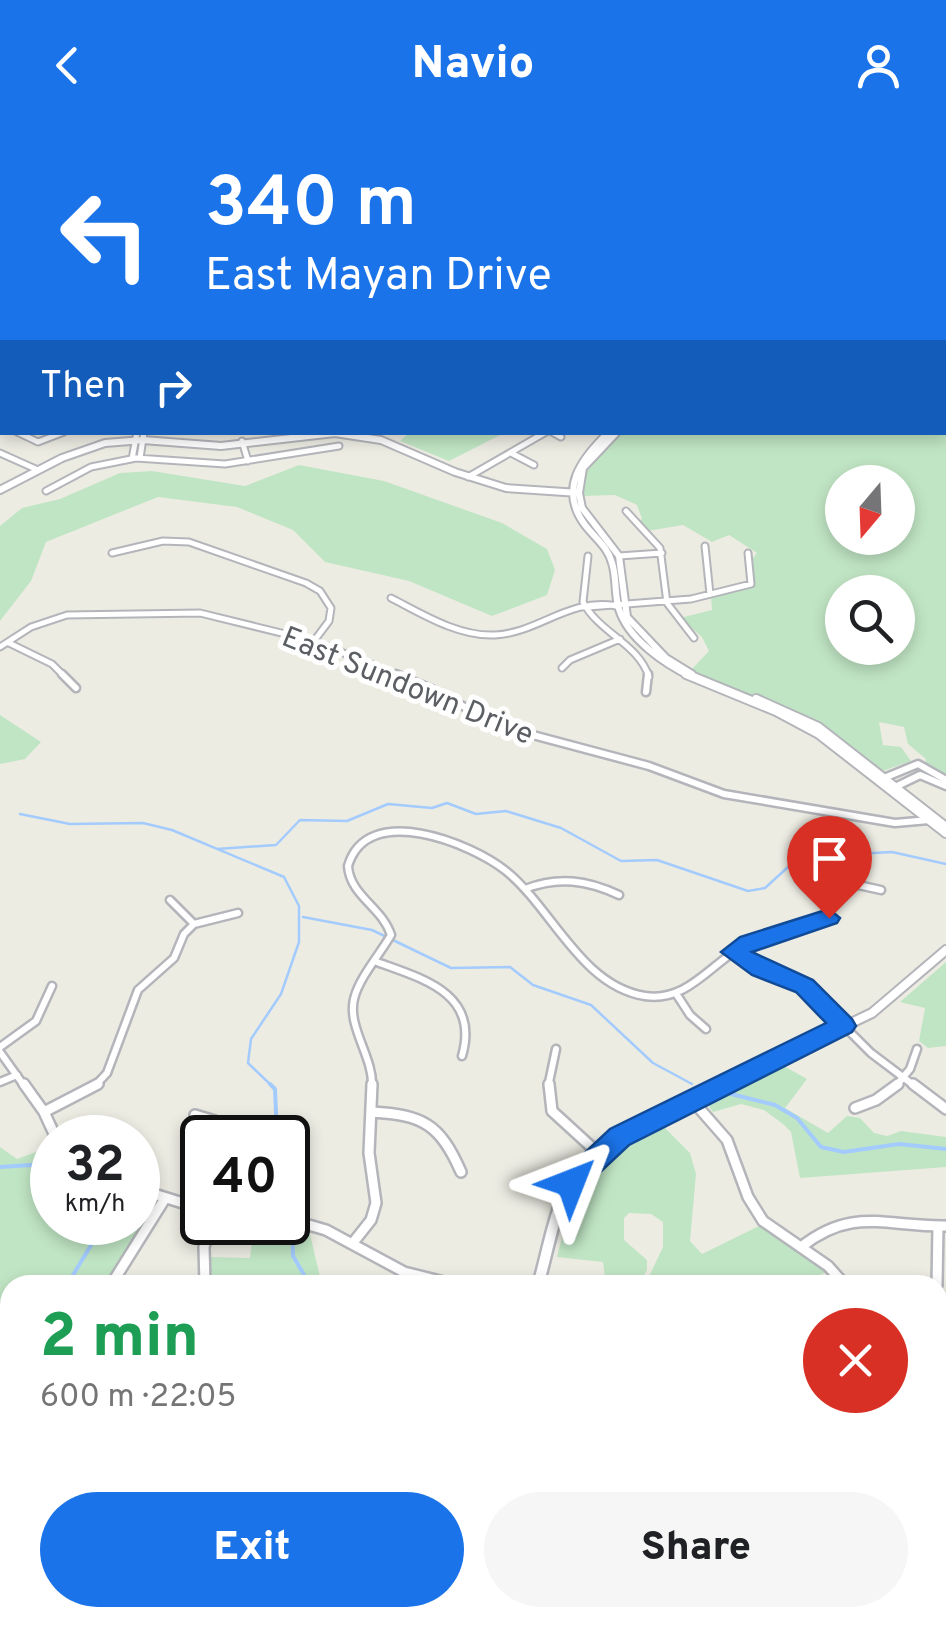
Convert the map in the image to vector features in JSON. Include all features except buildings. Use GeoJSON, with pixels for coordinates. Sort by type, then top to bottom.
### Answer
{"type":"FeatureCollection","features":[{"type":"Feature","properties":{"kind":"street"},"geometry":{"type":"LineString","coordinates":[[23,435],[38,442],[56,435]]}},
{"type":"Feature","properties":{"kind":"street"},"geometry":{"type":"LineString","coordinates":[[242,442],[274,435]]}},
{"type":"Feature","properties":{"kind":"street"},"geometry":{"type":"LineString","coordinates":[[0,488],[87,445],[140,437],[242,442],[299,435]]}},
{"type":"Feature","properties":{"kind":"street"},"geometry":{"type":"LineString","coordinates":[[470,476],[543,435]]}},
{"type":"Feature","properties":{"kind":"street"},"geometry":{"type":"LineString","coordinates":[[607,435],[579,462],[572,475],[577,513],[612,558],[620,606],[632,622],[676,664],[702,679],[810,722],[946,830]]}},
{"type":"Feature","properties":{"kind":"street"},"geometry":{"type":"LineString","coordinates":[[614,435],[585,464],[576,492],[586,514],[619,556],[620,606]]}},
{"type":"Feature","properties":{"kind":"street"},"geometry":{"type":"LineString","coordinates":[[378,436],[470,476],[517,490],[576,492]]}},
{"type":"Feature","properties":{"kind":"street"},"geometry":{"type":"LineString","coordinates":[[140,437],[140,458]]}},
{"type":"Feature","properties":{"kind":"street"},"geometry":{"type":"LineString","coordinates":[[132,458],[140,437]]}},
{"type":"Feature","properties":{"kind":"street"},"geometry":{"type":"LineString","coordinates":[[242,442],[248,462]]}},
{"type":"Feature","properties":{"kind":"street"},"geometry":{"type":"LineString","coordinates":[[46,490],[91,467],[132,458],[238,463],[338,446]]}},
{"type":"Feature","properties":{"kind":"street"},"geometry":{"type":"LineString","coordinates":[[510,452],[534,464]]}},
{"type":"Feature","properties":{"kind":"street"},"geometry":{"type":"LineString","coordinates":[[0,453],[37,468]]}},
{"type":"Feature","properties":{"kind":"street"},"geometry":{"type":"LineString","coordinates":[[238,463],[240,470]]}},
{"type":"Feature","properties":{"kind":"street"},"geometry":{"type":"LineString","coordinates":[[626,511],[662,553],[666,602],[694,638]]}},
{"type":"Feature","properties":{"kind":"street"},"geometry":{"type":"LineString","coordinates":[[112,553],[164,541],[189,542],[306,583],[320,591],[331,608],[329,621],[314,641]]}},
{"type":"Feature","properties":{"kind":"street"},"geometry":{"type":"LineString","coordinates":[[705,546],[710,595]]}},
{"type":"Feature","properties":{"kind":"street"},"geometry":{"type":"LineString","coordinates":[[619,556],[662,553]]}},
{"type":"Feature","properties":{"kind":"street"},"geometry":{"type":"LineString","coordinates":[[391,598],[484,634],[516,631],[585,606],[666,602],[752,584],[748,553]]}},
{"type":"Feature","properties":{"kind":"street"},"geometry":{"type":"LineString","coordinates":[[588,556],[582,600],[589,616],[620,639],[647,668],[651,680],[646,692]]}},
{"type":"Feature","properties":{"kind":"street","name":"East Sundown Drive"},"geometry":{"type":"LineString","coordinates":[[0,647],[48,619],[67,614],[200,613],[314,641],[424,686],[499,726],[649,766],[724,794],[895,823],[933,819]]}},
{"type":"Feature","properties":{"kind":"street"},"geometry":{"type":"LineString","coordinates":[[562,668],[570,660],[620,639]]}},
{"type":"Feature","properties":{"kind":"street"},"geometry":{"type":"LineString","coordinates":[[8,642],[52,664],[76,688]]}},
{"type":"Feature","properties":{"kind":"street"},"geometry":{"type":"LineString","coordinates":[[882,779],[918,764],[927,774],[946,783]]}},
{"type":"Feature","properties":{"kind":"street"},"geometry":{"type":"LineString","coordinates":[[902,770],[913,778]]}},
{"type":"Feature","properties":{"kind":"street"},"geometry":{"type":"LineString","coordinates":[[893,788],[927,774]]}},
{"type":"Feature","properties":{"kind":"street"},"geometry":{"type":"LineString","coordinates":[[352,1244],[371,1220],[376,1203],[369,1164],[373,1069],[353,1009],[357,989],[389,941],[390,928],[382,912],[351,881],[348,866],[360,845],[378,834],[407,830],[426,833],[488,860],[525,890],[608,982],[642,996],[678,995],[748,943],[824,921],[829,914],[826,893],[837,886],[857,883],[881,890]]}},
{"type":"Feature","properties":{"kind":"street"},"geometry":{"type":"LineString","coordinates":[[525,890],[562,879],[590,883],[619,895]]}},
{"type":"Feature","properties":{"kind":"street"},"geometry":{"type":"LineString","coordinates":[[170,900],[194,924]]}},
{"type":"Feature","properties":{"kind":"street"},"geometry":{"type":"LineString","coordinates":[[44,1112],[96,1084],[107,1073],[138,990],[174,958],[184,934],[194,924],[238,913]]}},
{"type":"Feature","properties":{"kind":"street"},"geometry":{"type":"LineString","coordinates":[[541,1275],[562,1198],[598,1153],[631,1130],[885,1005],[946,950]]}},
{"type":"Feature","properties":{"kind":"street"},"geometry":{"type":"LineString","coordinates":[[733,952],[760,969],[804,986],[902,1079],[946,1109]]}},
{"type":"Feature","properties":{"kind":"street"},"geometry":{"type":"LineString","coordinates":[[377,962],[433,984],[455,1000],[466,1030],[462,1056]]}},
{"type":"Feature","properties":{"kind":"street"},"geometry":{"type":"LineString","coordinates":[[45,1115],[0,1049],[36,1021],[52,986]]}},
{"type":"Feature","properties":{"kind":"street"},"geometry":{"type":"LineString","coordinates":[[678,995],[690,1015],[706,1029]]}},
{"type":"Feature","properties":{"kind":"street"},"geometry":{"type":"LineString","coordinates":[[855,1108],[878,1099],[902,1079],[914,1067],[917,1049]]}},
{"type":"Feature","properties":{"kind":"street"},"geometry":{"type":"LineString","coordinates":[[556,1050],[545,1099],[550,1112],[598,1153]]}},
{"type":"Feature","properties":{"kind":"street"},"geometry":{"type":"LineString","coordinates":[[0,1082],[17,1075]]}},
{"type":"Feature","properties":{"kind":"street"},"geometry":{"type":"LineString","coordinates":[[692,1100],[726,1140],[748,1197],[763,1221],[837,1275]]}},
{"type":"Feature","properties":{"kind":"street"},"geometry":{"type":"LineString","coordinates":[[372,1112],[408,1114],[432,1124],[450,1144],[462,1172]]}},
{"type":"Feature","properties":{"kind":"street"},"geometry":{"type":"LineString","coordinates":[[160,1198],[180,1204]]}},
{"type":"Feature","properties":{"kind":"street"},"geometry":{"type":"LineString","coordinates":[[117,1275],[164,1200]]}},
{"type":"Feature","properties":{"kind":"street"},"geometry":{"type":"LineString","coordinates":[[801,1247],[821,1229],[852,1219],[942,1227],[938,1275]]}},
{"type":"Feature","properties":{"kind":"street"},"geometry":{"type":"LineString","coordinates":[[310,1226],[416,1275]]}},
{"type":"Feature","properties":{"kind":"street"},"geometry":{"type":"LineString","coordinates":[[204,1275],[205,1245]]}},
{"type":"Feature","properties":{"kind":"green space"},"geometry":{"type":"Polygon","coordinates":[[[406,435],[500,435],[449,461],[400,441],[406,435]]]}},
{"type":"Feature","properties":{"kind":"green space"},"geometry":{"type":"Polygon","coordinates":[[[617,435],[946,435],[946,777],[925,764],[926,759],[908,744],[904,727],[879,722],[883,745],[901,747],[911,761],[880,772],[807,718],[690,671],[709,651],[702,637],[680,618],[712,610],[711,597],[755,584],[750,562],[757,553],[729,535],[712,542],[683,525],[647,531],[638,521],[642,519],[637,505],[615,495],[583,496],[583,474],[617,435]]]}},
{"type":"Feature","properties":{"kind":"green space"},"geometry":{"type":"Polygon","coordinates":[[[299,465],[384,481],[502,523],[547,549],[555,570],[547,595],[492,616],[409,581],[325,562],[293,530],[237,507],[158,497],[46,542],[31,581],[0,621],[0,526],[22,508],[60,499],[120,473],[152,471],[245,486],[299,465]]]}},
{"type":"Feature","properties":{"kind":"green space"},"geometry":{"type":"Polygon","coordinates":[[[0,715],[41,742],[25,759],[0,764],[0,715]]]}},
{"type":"Feature","properties":{"kind":"green space"},"geometry":{"type":"Polygon","coordinates":[[[946,962],[946,1046],[928,1048],[919,1041],[925,1008],[900,1002],[946,962]]]}},
{"type":"Feature","properties":{"kind":"green space"},"geometry":{"type":"Polygon","coordinates":[[[782,1065],[807,1079],[785,1108],[828,1133],[847,1116],[860,1118],[874,1133],[887,1136],[901,1131],[946,1137],[946,1167],[800,1178],[791,1132],[783,1124],[764,1110],[741,1104],[713,1112],[708,1105],[710,1100],[782,1065]]]}},
{"type":"Feature","properties":{"kind":"green space"},"geometry":{"type":"Polygon","coordinates":[[[661,1124],[690,1153],[696,1174],[690,1241],[702,1254],[761,1225],[827,1272],[650,1275],[663,1247],[663,1222],[651,1214],[629,1213],[624,1218],[624,1240],[647,1260],[644,1275],[605,1275],[603,1262],[557,1257],[572,1210],[591,1177],[603,1163],[661,1124]]]}},
{"type":"Feature","properties":{"kind":"green space"},"geometry":{"type":"Polygon","coordinates":[[[0,1147],[17,1159],[30,1154],[30,1245],[131,1245],[112,1275],[0,1275],[0,1147]]]}},
{"type":"Feature","properties":{"kind":"green space"},"geometry":{"type":"Polygon","coordinates":[[[310,1234],[320,1275],[210,1275],[210,1257],[250,1258],[251,1245],[310,1245],[310,1234]]]}},
{"type":"Feature","properties":{"kind":"waterway"},"geometry":{"type":"LineString","coordinates":[[217,849],[276,845],[300,820],[347,821],[388,804],[432,808],[447,803],[476,814],[506,811],[561,828],[621,861],[657,860],[748,891],[765,888],[799,857],[892,852],[946,864]]}},
{"type":"Feature","properties":{"kind":"waterway"},"geometry":{"type":"LineString","coordinates":[[20,814],[70,824],[143,823],[217,849]]}},
{"type":"Feature","properties":{"kind":"waterway"},"geometry":{"type":"LineString","coordinates":[[217,849],[284,877],[299,906],[299,942],[281,994],[251,1039],[248,1063],[273,1087]]}},
{"type":"Feature","properties":{"kind":"waterway"},"geometry":{"type":"LineString","coordinates":[[303,917],[372,930],[451,968],[510,967],[533,985],[591,1005],[653,1063],[692,1084]]}},
{"type":"Feature","properties":{"kind":"waterway"},"geometry":{"type":"LineString","coordinates":[[270,1084],[273,1087]]}},
{"type":"Feature","properties":{"kind":"waterway"},"geometry":{"type":"LineString","coordinates":[[273,1087],[276,1115]]}},
{"type":"Feature","properties":{"kind":"waterway"},"geometry":{"type":"LineString","coordinates":[[731,1094],[775,1105],[797,1118],[821,1147],[844,1152],[899,1144],[946,1149]]}},
{"type":"Feature","properties":{"kind":"waterway"},"geometry":{"type":"LineString","coordinates":[[0,1167],[30,1165]]}},
{"type":"Feature","properties":{"kind":"waterway"},"geometry":{"type":"LineString","coordinates":[[73,1275],[91,1245]]}},
{"type":"Feature","properties":{"kind":"waterway"},"geometry":{"type":"LineString","coordinates":[[293,1245],[293,1256],[304,1275]]}},
{"type":"Feature","properties":{"kind":"route"},"geometry":{"type":"LineString","coordinates":[[571,1183],[598,1153],[620,1137],[843,1026],[804,986],[760,969],[733,952],[748,943],[829,918]]}}]}
